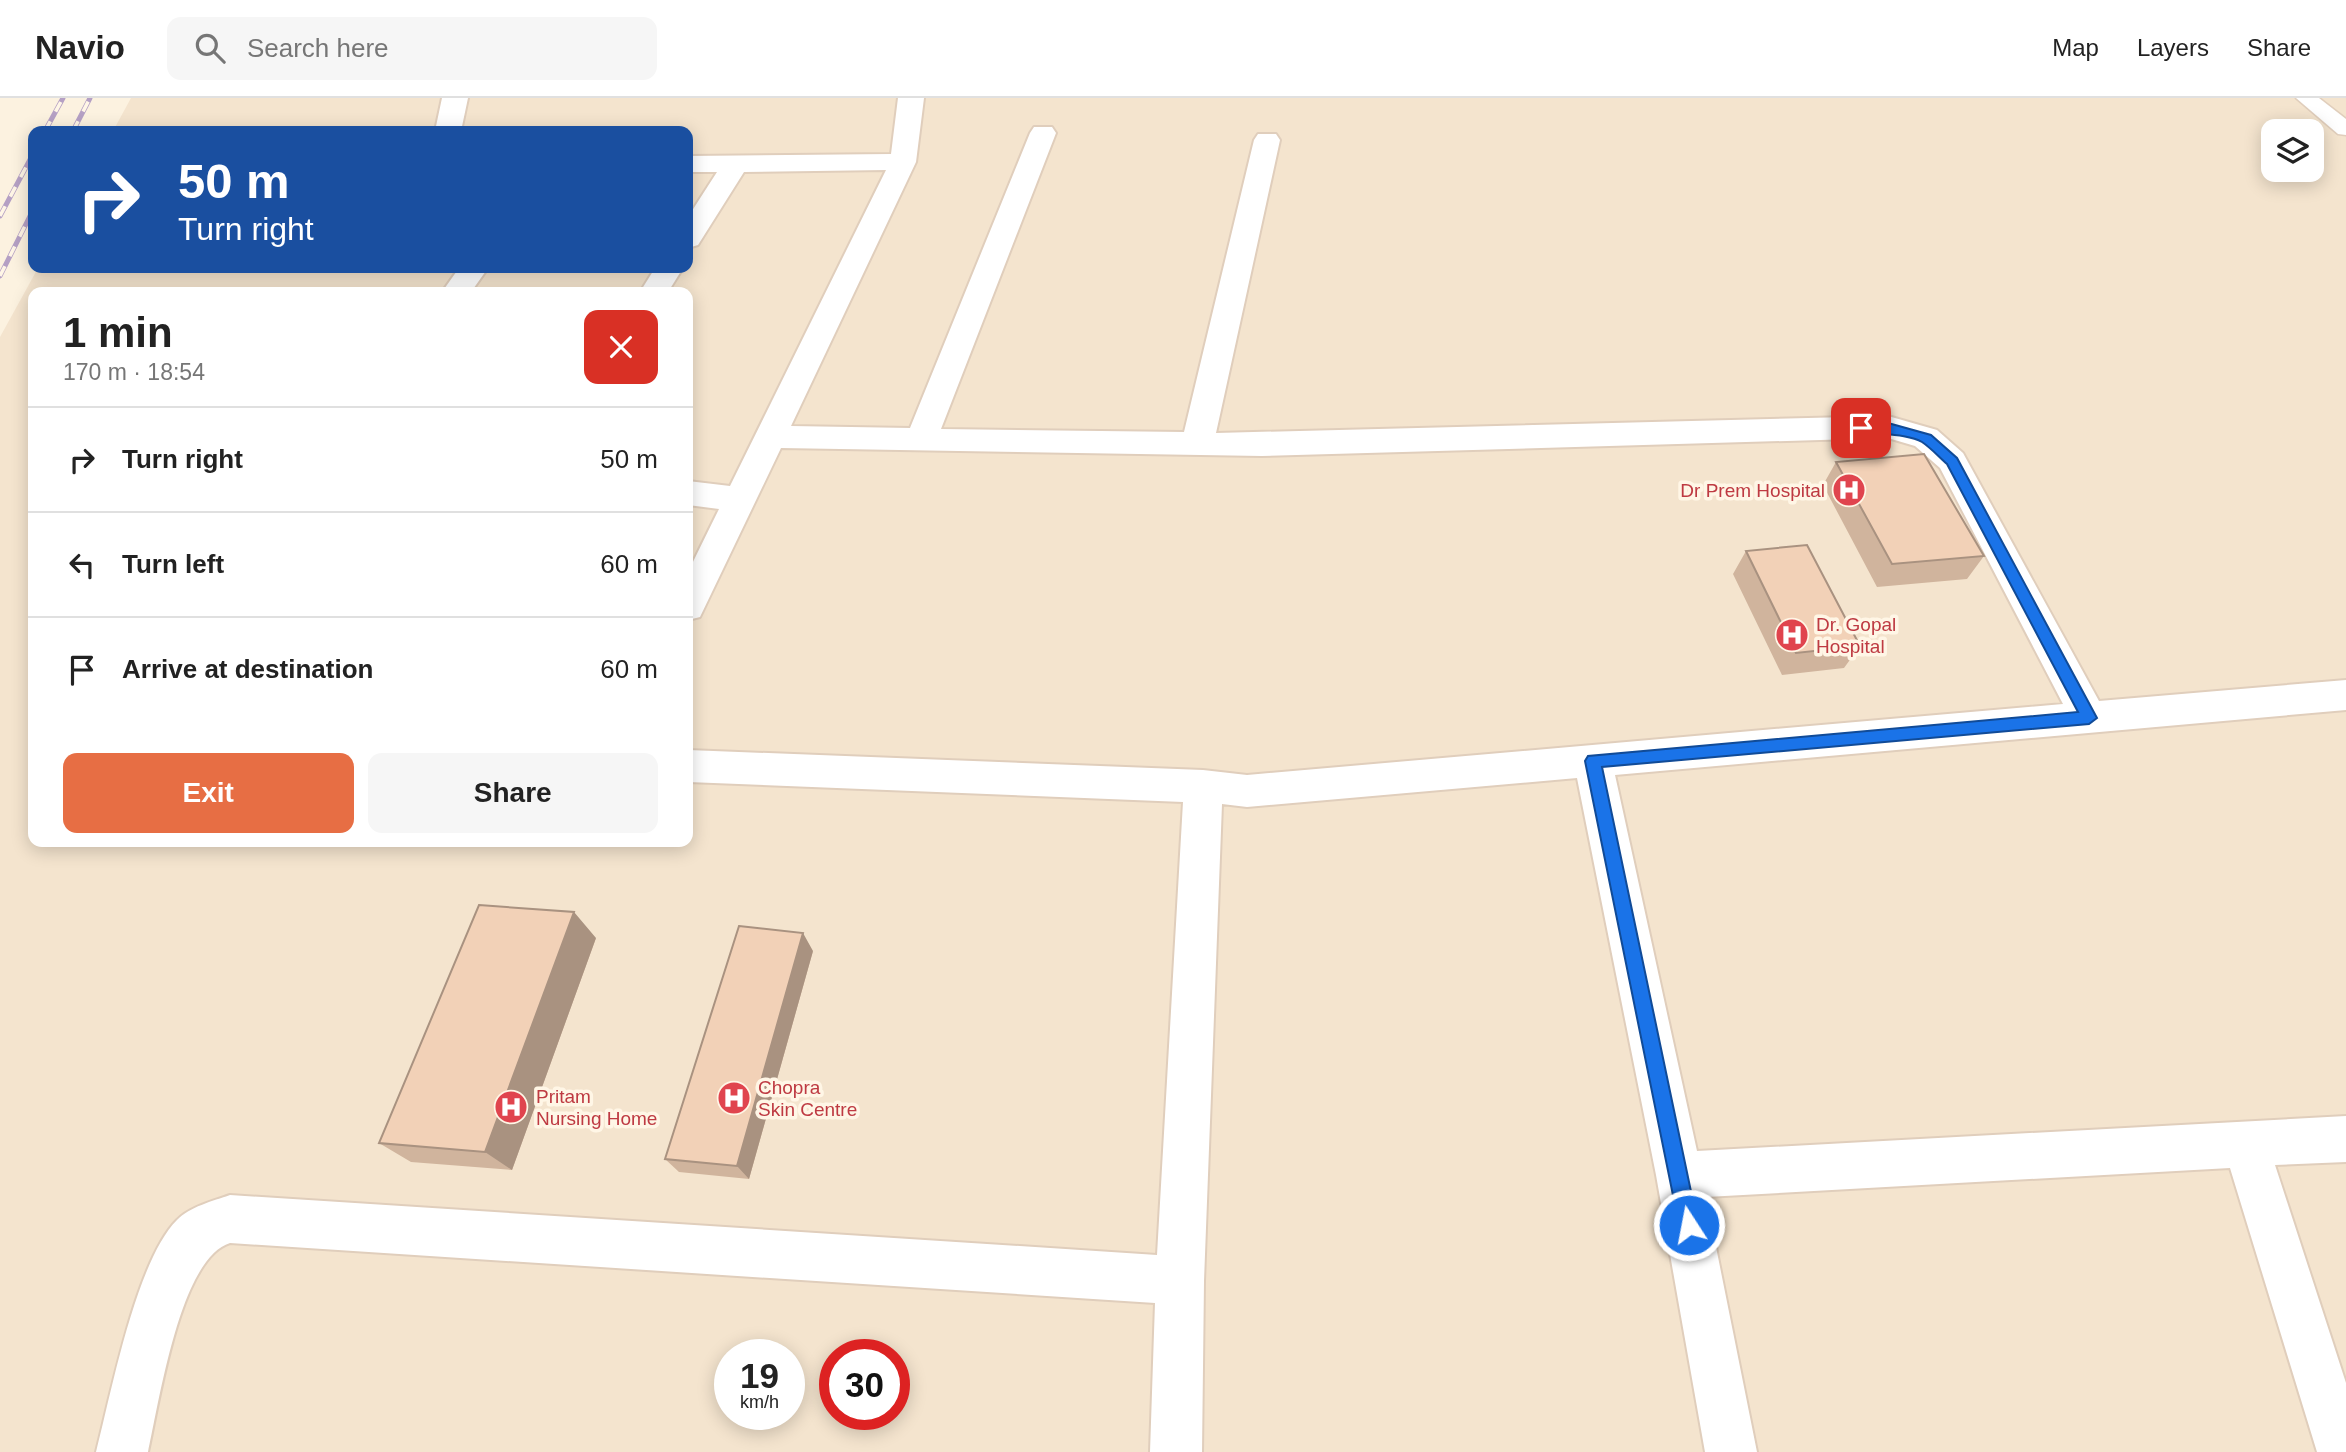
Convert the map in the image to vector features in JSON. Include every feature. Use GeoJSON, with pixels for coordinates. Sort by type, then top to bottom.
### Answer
{"type":"FeatureCollection","features":[{"type":"Feature","properties":{"kind":"street"},"geometry":{"type":"LineString","coordinates":[[449,126],[455,98]]}},
{"type":"Feature","properties":{"kind":"street"},"geometry":{"type":"LineString","coordinates":[[693,597],[903,162],[911,98]]}},
{"type":"Feature","properties":{"kind":"street"},"geometry":{"type":"LineString","coordinates":[[921,440],[1043,132]]}},
{"type":"Feature","properties":{"kind":"street"},"geometry":{"type":"LineString","coordinates":[[1197,444],[1267,140]]}},
{"type":"Feature","properties":{"kind":"street"},"geometry":{"type":"LineString","coordinates":[[693,164],[903,162]]}},
{"type":"Feature","properties":{"kind":"street"},"geometry":{"type":"LineString","coordinates":[[693,231],[735,164]]}},
{"type":"Feature","properties":{"kind":"street"},"geometry":{"type":"LineString","coordinates":[[770,438],[1262,445],[1888,427],[1926,438],[1952,461],[2089,718]]}},
{"type":"Feature","properties":{"kind":"street"},"geometry":{"type":"LineString","coordinates":[[693,494],[740,499]]}},
{"type":"Feature","properties":{"kind":"street"},"geometry":{"type":"LineString","coordinates":[[693,766],[1203,786],[1247,791],[2346,695]]}},
{"type":"Feature","properties":{"kind":"street"},"geometry":{"type":"LineString","coordinates":[[1593,761],[1679,1175],[1731,1452]]}},
{"type":"Feature","properties":{"kind":"street"},"geometry":{"type":"LineString","coordinates":[[1176,1452],[1180,1281],[1203,786]]}},
{"type":"Feature","properties":{"kind":"street"},"geometry":{"type":"LineString","coordinates":[[1679,1175],[2346,1139]]}},
{"type":"Feature","properties":{"kind":"street"},"geometry":{"type":"LineString","coordinates":[[2245,1144],[2343,1452]]}},
{"type":"Feature","properties":{"kind":"street"},"geometry":{"type":"LineString","coordinates":[[121,1452],[166,1288],[178,1257],[193,1237],[230,1219],[1180,1281]]}},
{"type":"Feature","properties":{"kind":"lane"},"geometry":{"type":"LineString","coordinates":[[2306,98],[2346,129]]}},
{"type":"Feature","properties":{"kind":"shaded area"},"geometry":{"type":"Polygon","coordinates":[[[131,98],[2346,98],[2346,1452],[0,1452],[0,337],[35,273],[693,273],[693,126],[116,126],[131,98]]]}},
{"type":"Feature","properties":{"kind":"building"},"geometry":{"type":"Polygon","coordinates":[[[1924,454],[1984,556],[1892,564],[1836,462],[1924,454]]]}},
{"type":"Feature","properties":{"kind":"building"},"geometry":{"type":"Polygon","coordinates":[[[1807,545],[1860,646],[1796,653],[1746,551],[1807,545]]]}},
{"type":"Feature","properties":{"kind":"building"},"geometry":{"type":"Polygon","coordinates":[[[479,905],[574,912],[485,1152],[379,1143],[479,905]]]}},
{"type":"Feature","properties":{"kind":"building"},"geometry":{"type":"Polygon","coordinates":[[[739,926],[803,933],[737,1166],[665,1159],[739,926]]]}},
{"type":"Feature","properties":{"kind":"railway"},"geometry":{"type":"LineString","coordinates":[[48,126],[63,98]]}},
{"type":"Feature","properties":{"kind":"railway"},"geometry":{"type":"LineString","coordinates":[[76,126],[90,98]]}},
{"type":"Feature","properties":{"kind":"railway"},"geometry":{"type":"LineString","coordinates":[[0,216],[28,163]]}},
{"type":"Feature","properties":{"kind":"railway"},"geometry":{"type":"LineString","coordinates":[[0,276],[28,220]]}},
{"type":"Feature","properties":{"kind":"place","name":"Dr Prem Hospital"},"geometry":{"type":"Point","coordinates":[1849,490]}},
{"type":"Feature","properties":{"kind":"place","name":"Dr. Gopal Hospital"},"geometry":{"type":"Point","coordinates":[1792,635]}},
{"type":"Feature","properties":{"kind":"place","name":"Chopra Skin Centre"},"geometry":{"type":"Point","coordinates":[734,1098]}},
{"type":"Feature","properties":{"kind":"place","name":"Pritam Nursing Home"},"geometry":{"type":"Point","coordinates":[511,1107]}},
{"type":"Feature","properties":{"kind":"route"},"geometry":{"type":"LineString","coordinates":[[1689,1225],[1593,761],[2089,718],[1952,461],[1926,438],[1888,427],[1861,428]]}}]}
